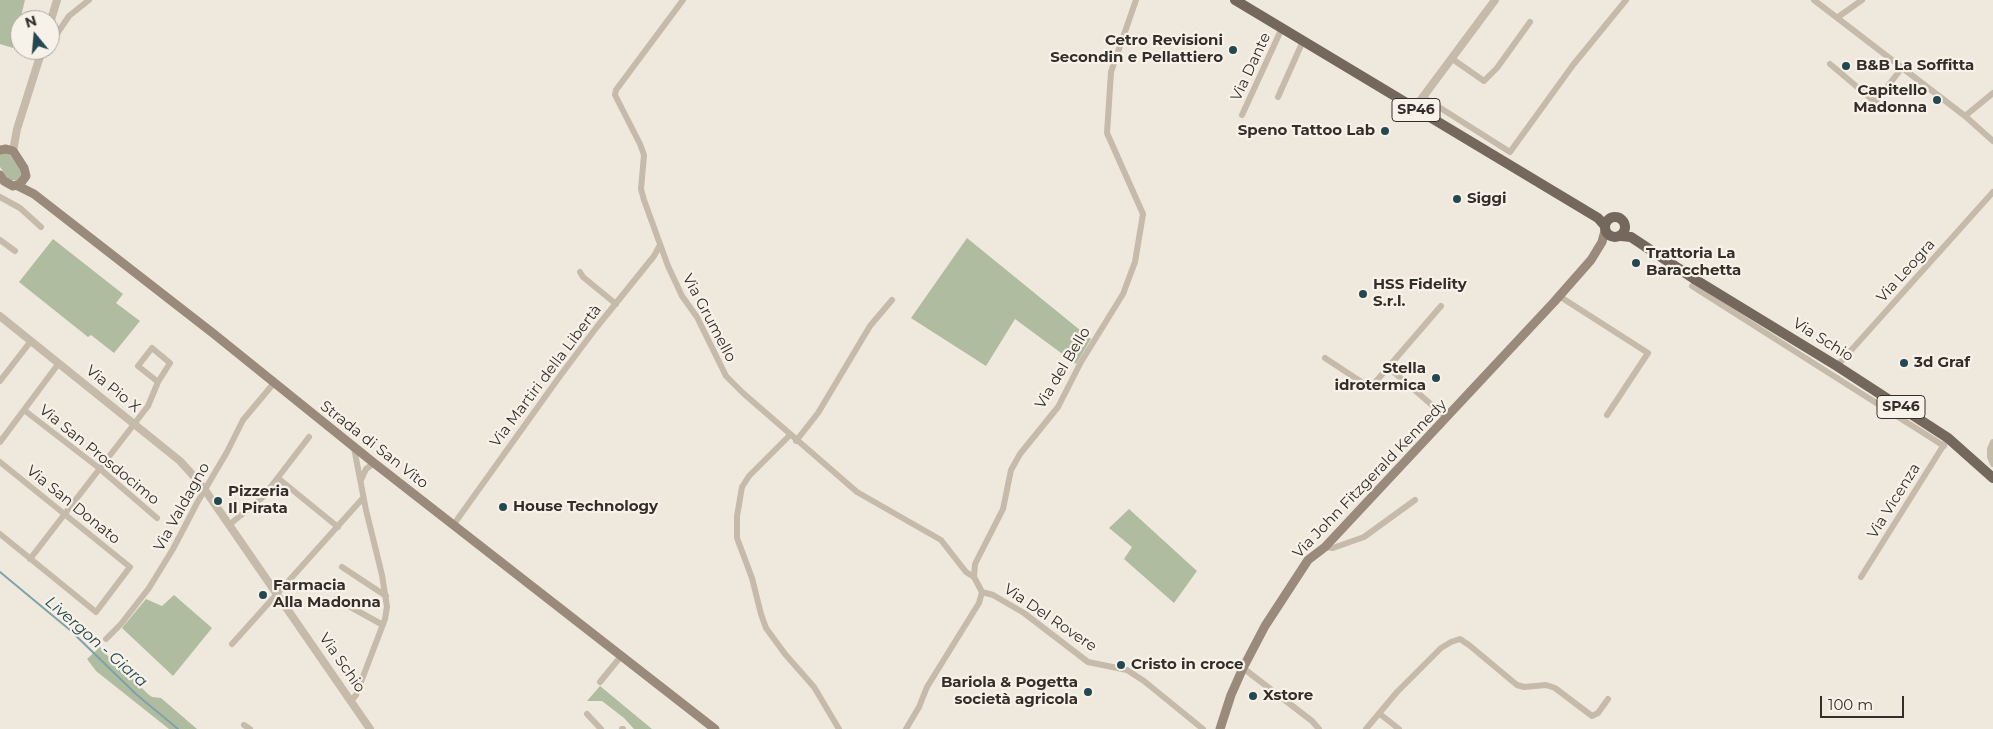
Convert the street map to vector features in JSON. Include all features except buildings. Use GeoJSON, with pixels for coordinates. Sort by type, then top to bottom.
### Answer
{"type":"FeatureCollection","features":[{"type":"Feature","properties":{"kind":"main road","name":"SP46"},"geometry":{"type":"LineString","coordinates":[[1235,0],[1612,230]]}},
{"type":"Feature","properties":{"kind":"main road"},"geometry":{"type":"LineString","coordinates":[[1,150],[13,151],[24,168],[26,178],[34,194]]}},
{"type":"Feature","properties":{"kind":"main road"},"geometry":{"type":"LineString","coordinates":[[0,175],[8,186],[20,184],[26,178]]}},
{"type":"Feature","properties":{"kind":"main road","name":"Strada di San Vito"},"geometry":{"type":"LineString","coordinates":[[8,186],[34,194],[714,729]]}},
{"type":"Feature","properties":{"kind":"main road","name":"Via John Fitzgerald Kennedy"},"geometry":{"type":"LineString","coordinates":[[1220,729],[1242,668],[1286,591],[1308,560],[1325,547],[1447,418],[1591,260],[1612,230]]}},
{"type":"Feature","properties":{"kind":"main road","name":"Via Schio"},"geometry":{"type":"LineString","coordinates":[[1612,230],[1837,366],[1946,442],[1993,478]]}},
{"type":"Feature","properties":{"kind":"street"},"geometry":{"type":"LineString","coordinates":[[60,29],[69,16],[89,0]]}},
{"type":"Feature","properties":{"kind":"street","name":"Via Grumello"},"geometry":{"type":"LineString","coordinates":[[683,0],[616,90],[615,95],[644,155],[641,189],[660,245],[682,296],[701,325],[726,376],[796,441],[857,492],[940,540],[966,572],[974,577]]}},
{"type":"Feature","properties":{"kind":"street","name":"Via del Bello"},"geometry":{"type":"LineString","coordinates":[[974,577],[975,564],[1002,509],[1011,470],[1020,454],[1058,407],[1081,362],[1123,294],[1135,262],[1143,214],[1107,133],[1111,72],[1136,0]]}},
{"type":"Feature","properties":{"kind":"street"},"geometry":{"type":"LineString","coordinates":[[1414,108],[1495,0]]}},
{"type":"Feature","properties":{"kind":"street"},"geometry":{"type":"LineString","coordinates":[[1422,97],[1510,152],[1573,65],[1626,0]]}},
{"type":"Feature","properties":{"kind":"street"},"geometry":{"type":"LineString","coordinates":[[1814,0],[1966,116],[1993,141]]}},
{"type":"Feature","properties":{"kind":"street"},"geometry":{"type":"LineString","coordinates":[[1838,18],[1862,0]]}},
{"type":"Feature","properties":{"kind":"street"},"geometry":{"type":"LineString","coordinates":[[1451,58],[1484,81],[1497,68],[1530,22]]}},
{"type":"Feature","properties":{"kind":"street","name":"Via Dante"},"geometry":{"type":"LineString","coordinates":[[1242,115],[1282,28]]}},
{"type":"Feature","properties":{"kind":"street"},"geometry":{"type":"LineString","coordinates":[[1278,97],[1303,41]]}},
{"type":"Feature","properties":{"kind":"street"},"geometry":{"type":"LineString","coordinates":[[13,151],[17,130],[39,60]]}},
{"type":"Feature","properties":{"kind":"street"},"geometry":{"type":"LineString","coordinates":[[1830,64],[1876,102],[1902,68]]}},
{"type":"Feature","properties":{"kind":"street"},"geometry":{"type":"LineString","coordinates":[[1966,116],[1993,93]]}},
{"type":"Feature","properties":{"kind":"street"},"geometry":{"type":"LineString","coordinates":[[1,150],[17,130]]}},
{"type":"Feature","properties":{"kind":"street","name":"Via Leogra"},"geometry":{"type":"LineString","coordinates":[[1837,366],[1993,192]]}},
{"type":"Feature","properties":{"kind":"street"},"geometry":{"type":"LineString","coordinates":[[0,197],[20,208],[41,227]]}},
{"type":"Feature","properties":{"kind":"street"},"geometry":{"type":"LineString","coordinates":[[0,240],[14,251]]}},
{"type":"Feature","properties":{"kind":"street","name":"Via Martiri della Libertà"},"geometry":{"type":"LineString","coordinates":[[454,524],[560,376],[654,256],[660,245]]}},
{"type":"Feature","properties":{"kind":"street"},"geometry":{"type":"LineString","coordinates":[[580,272],[583,277],[616,304]]}},
{"type":"Feature","properties":{"kind":"street","name":"Via Schio"},"geometry":{"type":"LineString","coordinates":[[1692,286],[1946,442]]}},
{"type":"Feature","properties":{"kind":"street"},"geometry":{"type":"LineString","coordinates":[[1559,296],[1648,353],[1607,415]]}},
{"type":"Feature","properties":{"kind":"street"},"geometry":{"type":"LineString","coordinates":[[796,441],[818,413],[870,326],[892,300]]}},
{"type":"Feature","properties":{"kind":"street"},"geometry":{"type":"LineString","coordinates":[[1325,358],[1370,387],[1389,368],[1440,306]]}},
{"type":"Feature","properties":{"kind":"street","name":"Via Pio X"},"geometry":{"type":"LineString","coordinates":[[1,318],[180,462],[205,490]]}},
{"type":"Feature","properties":{"kind":"street"},"geometry":{"type":"LineString","coordinates":[[0,381],[31,341]]}},
{"type":"Feature","properties":{"kind":"street"},"geometry":{"type":"LineString","coordinates":[[0,534],[30,558],[148,406],[158,382],[170,363],[152,348],[138,366],[158,382]]}},
{"type":"Feature","properties":{"kind":"street"},"geometry":{"type":"LineString","coordinates":[[1,439],[59,363]]}},
{"type":"Feature","properties":{"kind":"street"},"geometry":{"type":"LineString","coordinates":[[1389,368],[1447,418]]}},
{"type":"Feature","properties":{"kind":"street","name":"Via Valdagno"},"geometry":{"type":"LineString","coordinates":[[106,639],[121,624],[149,588],[173,549],[243,420],[274,383]]}},
{"type":"Feature","properties":{"kind":"street","name":"Via San Prosdocimo"},"geometry":{"type":"LineString","coordinates":[[24,410],[99,468],[157,518]]}},
{"type":"Feature","properties":{"kind":"street"},"geometry":{"type":"LineString","coordinates":[[790,435],[749,476],[742,487],[737,516],[736,538],[752,578],[766,628],[785,654],[814,687],[839,729]]}},
{"type":"Feature","properties":{"kind":"street"},"geometry":{"type":"LineString","coordinates":[[229,525],[263,498],[309,437]]}},
{"type":"Feature","properties":{"kind":"street","name":"Via Vicenza"},"geometry":{"type":"LineString","coordinates":[[1861,577],[1946,442]]}},
{"type":"Feature","properties":{"kind":"street"},"geometry":{"type":"LineString","coordinates":[[1993,442],[1990,449],[1990,457],[1993,464]]}},
{"type":"Feature","properties":{"kind":"street"},"geometry":{"type":"LineString","coordinates":[[351,701],[356,695],[386,613],[386,596],[363,498],[354,447]]}},
{"type":"Feature","properties":{"kind":"street"},"geometry":{"type":"LineString","coordinates":[[358,469],[372,461]]}},
{"type":"Feature","properties":{"kind":"street"},"geometry":{"type":"LineString","coordinates":[[361,482],[372,461]]}},
{"type":"Feature","properties":{"kind":"street","name":"Via San Donato"},"geometry":{"type":"LineString","coordinates":[[0,462],[130,567],[96,612],[30,558]]}},
{"type":"Feature","properties":{"kind":"street"},"geometry":{"type":"LineString","coordinates":[[279,479],[338,527]]}},
{"type":"Feature","properties":{"kind":"street","name":"Via Schio"},"geometry":{"type":"LineString","coordinates":[[205,490],[370,729]]}},
{"type":"Feature","properties":{"kind":"street"},"geometry":{"type":"LineString","coordinates":[[232,644],[363,498]]}},
{"type":"Feature","properties":{"kind":"street"},"geometry":{"type":"LineString","coordinates":[[1325,547],[1333,548],[1364,537],[1415,500]]}},
{"type":"Feature","properties":{"kind":"street"},"geometry":{"type":"LineString","coordinates":[[342,567],[386,596]]}},
{"type":"Feature","properties":{"kind":"street"},"geometry":{"type":"LineString","coordinates":[[906,729],[947,653],[974,614],[982,592],[974,577]]}},
{"type":"Feature","properties":{"kind":"street","name":"Via Del Rovere"},"geometry":{"type":"LineString","coordinates":[[982,592],[993,595],[1024,613],[1088,662],[1127,670],[1144,681],[1203,729]]}},
{"type":"Feature","properties":{"kind":"street"},"geometry":{"type":"LineString","coordinates":[[336,599],[383,625]]}},
{"type":"Feature","properties":{"kind":"street"},"geometry":{"type":"LineString","coordinates":[[1366,729],[1397,692],[1442,648],[1451,642],[1460,640],[1469,645],[1517,685],[1524,687],[1546,685],[1555,688],[1592,716],[1598,713],[1608,699]]}},
{"type":"Feature","properties":{"kind":"street"},"geometry":{"type":"LineString","coordinates":[[600,682],[622,655]]}},
{"type":"Feature","properties":{"kind":"street"},"geometry":{"type":"LineString","coordinates":[[1242,668],[1312,721],[1319,729]]}},
{"type":"Feature","properties":{"kind":"street"},"geometry":{"type":"LineString","coordinates":[[587,714],[601,729]]}},
{"type":"Feature","properties":{"kind":"street"},"geometry":{"type":"LineString","coordinates":[[1380,714],[1399,729]]}},
{"type":"Feature","properties":{"kind":"green space"},"geometry":{"type":"Polygon","coordinates":[[[0,0],[25,0],[22,10],[10,10],[10,47],[0,44],[0,0]]]}},
{"type":"Feature","properties":{"kind":"green space"},"geometry":{"type":"Polygon","coordinates":[[[3,152],[9,154],[20,170],[21,175],[18,180],[9,180],[0,167],[0,154],[3,152]]]}},
{"type":"Feature","properties":{"kind":"green space"},"geometry":{"type":"Polygon","coordinates":[[[967,238],[1091,339],[1076,364],[1015,319],[986,366],[911,318],[967,238]]]}},
{"type":"Feature","properties":{"kind":"green space"},"geometry":{"type":"Polygon","coordinates":[[[53,239],[123,294],[116,303],[140,321],[114,353],[91,335],[88,337],[19,282],[53,239]]]}},
{"type":"Feature","properties":{"kind":"green space"},"geometry":{"type":"Polygon","coordinates":[[[1129,509],[1197,571],[1174,603],[1124,559],[1132,547],[1109,528],[1129,509]]]}},
{"type":"Feature","properties":{"kind":"green space"},"geometry":{"type":"Polygon","coordinates":[[[174,595],[212,628],[173,676],[122,628],[146,599],[162,606],[174,595]]]}},
{"type":"Feature","properties":{"kind":"green space"},"geometry":{"type":"Polygon","coordinates":[[[100,647],[124,674],[133,679],[152,697],[161,698],[197,729],[169,729],[96,671],[87,659],[100,647]]]}},
{"type":"Feature","properties":{"kind":"green space"},"geometry":{"type":"Polygon","coordinates":[[[600,686],[652,729],[634,729],[624,718],[602,701],[587,701],[600,686]]]}},
{"type":"Feature","properties":{"kind":"waterway","name":"Livergon - Giara"},"geometry":{"type":"LineString","coordinates":[[0,572],[70,630],[137,695],[178,729]]}},
{"type":"Feature","properties":{"kind":"place","name":"Cetro Revisioni Secondin e Pellattiero"},"geometry":{"type":"Point","coordinates":[1233,50]}},
{"type":"Feature","properties":{"kind":"place","name":"B&B La Soffitta"},"geometry":{"type":"Point","coordinates":[1846,66]}},
{"type":"Feature","properties":{"kind":"place","name":"Capitello Madonna"},"geometry":{"type":"Point","coordinates":[1937,100]}},
{"type":"Feature","properties":{"kind":"place","name":"Speno Tattoo Lab"},"geometry":{"type":"Point","coordinates":[1385,131]}},
{"type":"Feature","properties":{"kind":"place","name":"Siggi"},"geometry":{"type":"Point","coordinates":[1457,199]}},
{"type":"Feature","properties":{"kind":"place","name":"Trattoria La Baracchetta"},"geometry":{"type":"Point","coordinates":[1636,263]}},
{"type":"Feature","properties":{"kind":"place","name":"HSS Fidelity S.r.l."},"geometry":{"type":"Point","coordinates":[1363,294]}},
{"type":"Feature","properties":{"kind":"place","name":"3d Graf"},"geometry":{"type":"Point","coordinates":[1904,363]}},
{"type":"Feature","properties":{"kind":"place","name":"Stella idrotermica"},"geometry":{"type":"Point","coordinates":[1436,378]}},
{"type":"Feature","properties":{"kind":"place","name":"Pizzeria Il Pirata"},"geometry":{"type":"Point","coordinates":[218,501]}},
{"type":"Feature","properties":{"kind":"place","name":"House Technology"},"geometry":{"type":"Point","coordinates":[503,507]}},
{"type":"Feature","properties":{"kind":"place","name":"Farmacia Alla Madonna"},"geometry":{"type":"Point","coordinates":[263,595]}},
{"type":"Feature","properties":{"kind":"place","name":"Cristo in croce"},"geometry":{"type":"Point","coordinates":[1121,665]}},
{"type":"Feature","properties":{"kind":"place","name":"Bariola & Pogetta società agricola"},"geometry":{"type":"Point","coordinates":[1088,692]}},
{"type":"Feature","properties":{"kind":"place","name":"Xstore"},"geometry":{"type":"Point","coordinates":[1253,696]}}]}
